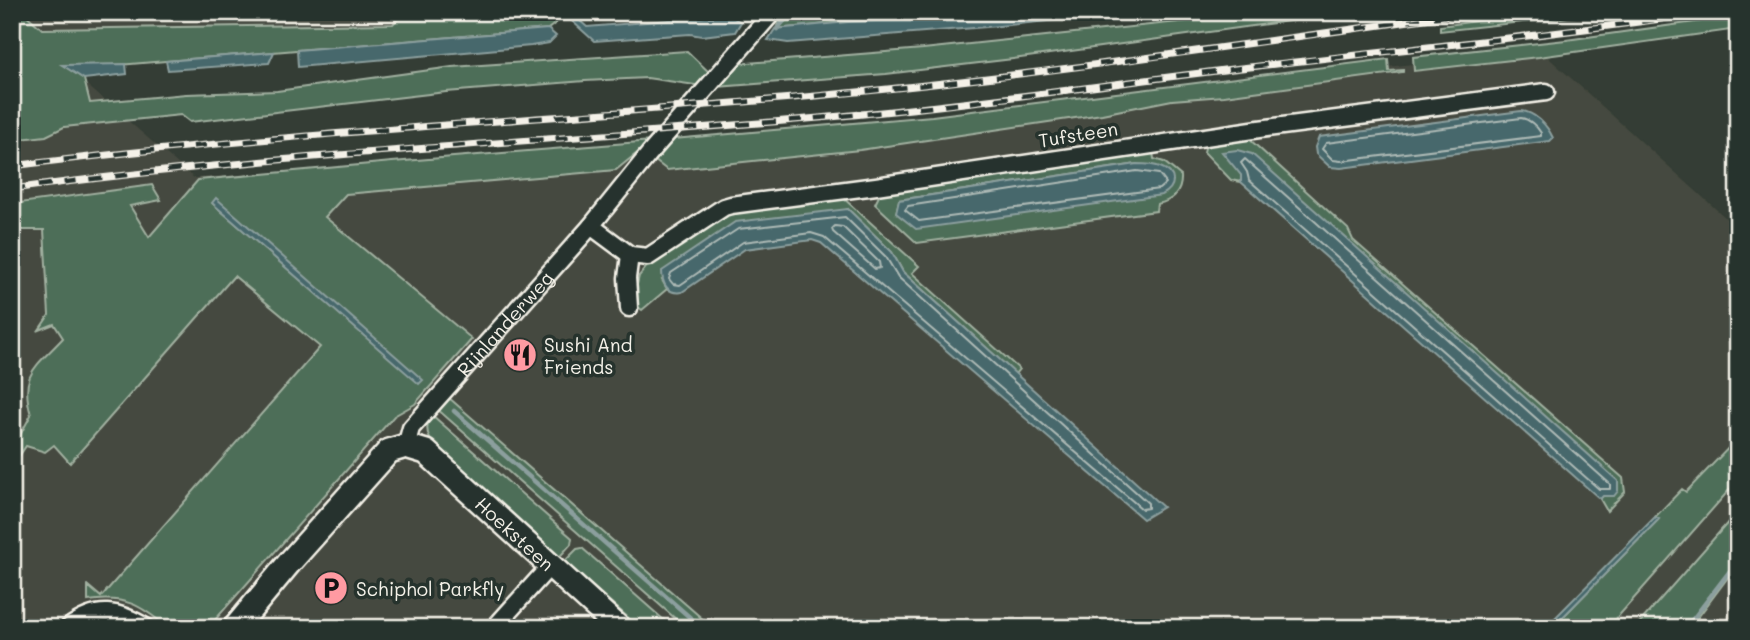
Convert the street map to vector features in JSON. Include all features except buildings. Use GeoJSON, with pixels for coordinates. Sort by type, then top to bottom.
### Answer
{"type":"FeatureCollection","features":[{"type":"Feature","properties":{"kind":"street","name":"Rijnlanderweg"},"geometry":{"type":"LineString","coordinates":[[406,446],[411,428],[591,226],[649,153],[773,12]]}},
{"type":"Feature","properties":{"kind":"street","name":"Tufsteen"},"geometry":{"type":"LineString","coordinates":[[630,255],[648,257],[732,205],[1286,125],[1546,92]]}},
{"type":"Feature","properties":{"kind":"street"},"geometry":{"type":"LineString","coordinates":[[591,226],[630,255],[627,278],[629,308]]}},
{"type":"Feature","properties":{"kind":"street"},"geometry":{"type":"LineString","coordinates":[[235,628],[389,451],[406,446]]}},
{"type":"Feature","properties":{"kind":"street","name":"Hoeksteen"},"geometry":{"type":"LineString","coordinates":[[406,446],[426,452],[619,628]]}},
{"type":"Feature","properties":{"kind":"street"},"geometry":{"type":"LineString","coordinates":[[494,628],[550,566]]}},
{"type":"Feature","properties":{"kind":"street"},"geometry":{"type":"LineString","coordinates":[[68,628],[81,618],[114,612],[130,617],[147,628]]}},
{"type":"Feature","properties":{"kind":"shaded area"},"geometry":{"type":"Polygon","coordinates":[[[23,12],[404,12],[393,24],[41,29],[23,12]]]}},
{"type":"Feature","properties":{"kind":"shaded area"},"geometry":{"type":"Polygon","coordinates":[[[12,20],[194,178],[655,148],[1178,93],[1541,51],[1738,229],[1738,628],[12,628],[12,20]]]}},
{"type":"Feature","properties":{"kind":"green space"},"geometry":{"type":"Polygon","coordinates":[[[12,12],[23,12],[42,29],[393,24],[404,12],[562,12],[566,15],[548,29],[107,66],[63,65],[84,79],[90,103],[186,94],[277,91],[452,67],[687,51],[712,75],[702,86],[647,78],[585,81],[446,92],[190,122],[181,115],[64,127],[46,136],[12,140],[12,12]]]}},
{"type":"Feature","properties":{"kind":"green space"},"geometry":{"type":"Polygon","coordinates":[[[782,12],[967,12],[991,17],[848,22],[776,29],[782,12]]]}},
{"type":"Feature","properties":{"kind":"green space"},"geometry":{"type":"Polygon","coordinates":[[[1273,12],[1355,12],[886,74],[716,87],[735,64],[923,49],[1273,12]]]}},
{"type":"Feature","properties":{"kind":"green space"},"geometry":{"type":"Polygon","coordinates":[[[1538,12],[1613,12],[1440,31],[1440,26],[1514,18],[1538,12]]]}},
{"type":"Feature","properties":{"kind":"green space"},"geometry":{"type":"Polygon","coordinates":[[[1738,16],[1738,29],[1539,57],[1414,71],[1413,57],[1566,40],[1738,16]]]}},
{"type":"Feature","properties":{"kind":"green space"},"geometry":{"type":"Polygon","coordinates":[[[1388,59],[1389,71],[1403,72],[1224,96],[1172,100],[1102,114],[860,150],[667,170],[654,160],[673,139],[932,116],[1388,59]]]}},
{"type":"Feature","properties":{"kind":"green space"},"geometry":{"type":"Polygon","coordinates":[[[1247,137],[1348,229],[1353,240],[1623,478],[1625,492],[1607,511],[1600,499],[1603,496],[1241,175],[1241,182],[1231,180],[1204,152],[1206,143],[1247,137]]]}},
{"type":"Feature","properties":{"kind":"green space"},"geometry":{"type":"Polygon","coordinates":[[[652,141],[616,170],[346,194],[325,217],[472,339],[415,404],[394,416],[208,628],[168,628],[149,613],[131,604],[112,599],[88,601],[88,586],[101,597],[320,347],[234,276],[70,463],[54,445],[45,452],[26,446],[12,467],[12,450],[31,415],[27,389],[32,372],[63,338],[54,324],[39,330],[49,315],[44,230],[12,230],[12,204],[152,185],[161,200],[130,206],[149,237],[198,180],[652,141]],[[212,203],[419,383],[422,380],[212,203]]]}},
{"type":"Feature","properties":{"kind":"green space"},"geometry":{"type":"Polygon","coordinates":[[[1153,151],[1154,159],[1164,162],[1181,176],[1178,192],[1168,201],[1157,204],[1156,211],[917,243],[875,204],[881,192],[1153,151]],[[1137,164],[899,200],[896,213],[1137,164]]]}},
{"type":"Feature","properties":{"kind":"green space"},"geometry":{"type":"Polygon","coordinates":[[[842,197],[919,266],[912,273],[1019,369],[1015,374],[903,272],[892,252],[848,209],[662,280],[667,289],[642,310],[638,307],[635,293],[639,276],[648,265],[724,215],[842,197]]]}},
{"type":"Feature","properties":{"kind":"green space"},"geometry":{"type":"Polygon","coordinates":[[[448,397],[713,628],[686,628],[436,408],[448,397]]]}},
{"type":"Feature","properties":{"kind":"green space"},"geometry":{"type":"Polygon","coordinates":[[[432,415],[572,538],[571,544],[555,562],[527,528],[436,447],[427,429],[432,415]]]}},
{"type":"Feature","properties":{"kind":"green space"},"geometry":{"type":"Polygon","coordinates":[[[1738,438],[1738,480],[1608,628],[1552,628],[1658,520],[1655,517],[1682,489],[1686,492],[1738,438]]]}},
{"type":"Feature","properties":{"kind":"green space"},"geometry":{"type":"Polygon","coordinates":[[[1738,511],[1738,564],[1690,628],[1635,628],[1738,511]]]}},
{"type":"Feature","properties":{"kind":"green space"},"geometry":{"type":"Polygon","coordinates":[[[582,548],[673,628],[640,628],[581,576],[576,581],[560,566],[577,549],[582,548]]]}},
{"type":"Feature","properties":{"kind":"water"},"geometry":{"type":"Polygon","coordinates":[[[562,12],[570,12],[587,27],[706,17],[732,17],[741,22],[735,32],[594,41],[562,12]]]}},
{"type":"Feature","properties":{"kind":"water"},"geometry":{"type":"Polygon","coordinates":[[[1041,12],[1137,12],[788,43],[768,40],[775,29],[848,22],[991,17],[1041,12]]]}},
{"type":"Feature","properties":{"kind":"water"},"geometry":{"type":"Polygon","coordinates":[[[548,29],[556,36],[549,43],[531,46],[298,67],[297,50],[548,29]]]}},
{"type":"Feature","properties":{"kind":"water"},"geometry":{"type":"Polygon","coordinates":[[[274,52],[269,63],[168,70],[166,61],[274,52]]]}},
{"type":"Feature","properties":{"kind":"water"},"geometry":{"type":"Polygon","coordinates":[[[126,64],[127,74],[84,79],[62,65],[126,64]]]}},
{"type":"Feature","properties":{"kind":"water"},"geometry":{"type":"Polygon","coordinates":[[[1521,111],[1540,120],[1553,138],[1550,141],[1341,168],[1330,167],[1316,154],[1315,147],[1319,137],[1521,111]]]}},
{"type":"Feature","properties":{"kind":"water"},"geometry":{"type":"Polygon","coordinates":[[[1237,150],[1252,154],[1618,481],[1618,491],[1614,496],[1603,496],[1600,499],[1241,182],[1241,175],[1222,152],[1237,150]]]}},
{"type":"Feature","properties":{"kind":"water"},"geometry":{"type":"Polygon","coordinates":[[[1137,164],[1154,165],[1170,173],[1173,180],[1167,192],[1162,195],[916,229],[896,213],[899,200],[1137,164]]]}},
{"type":"Feature","properties":{"kind":"water"},"geometry":{"type":"Polygon","coordinates":[[[216,198],[423,380],[419,384],[212,203],[216,198]]]}},
{"type":"Feature","properties":{"kind":"water"},"geometry":{"type":"Polygon","coordinates":[[[848,209],[892,252],[903,272],[1163,507],[1143,519],[821,243],[812,240],[745,249],[682,292],[673,292],[663,280],[662,271],[735,222],[848,209]]]}},
{"type":"Feature","properties":{"kind":"water"},"geometry":{"type":"Polygon","coordinates":[[[1655,517],[1659,519],[1552,628],[1545,628],[1655,517]]]}},
{"type":"Feature","properties":{"kind":"waterway"},"geometry":{"type":"LineString","coordinates":[[777,29],[792,12]]}},
{"type":"Feature","properties":{"kind":"waterway"},"geometry":{"type":"LineString","coordinates":[[454,411],[702,628]]}},
{"type":"Feature","properties":{"kind":"waterway"},"geometry":{"type":"LineString","coordinates":[[1686,628],[1729,572]]}},
{"type":"Feature","properties":{"kind":"railway"},"geometry":{"type":"LineString","coordinates":[[12,166],[218,144],[917,86],[1475,12]]}},
{"type":"Feature","properties":{"kind":"railway"},"geometry":{"type":"LineString","coordinates":[[12,189],[322,156],[892,111],[1537,35],[1709,12]]}},
{"type":"Feature","properties":{"kind":"place","name":"Sushi And Friends"},"geometry":{"type":"Point","coordinates":[520,355]}},
{"type":"Feature","properties":{"kind":"place","name":"Schiphol Parkfly"},"geometry":{"type":"Point","coordinates":[331,588]}}]}
